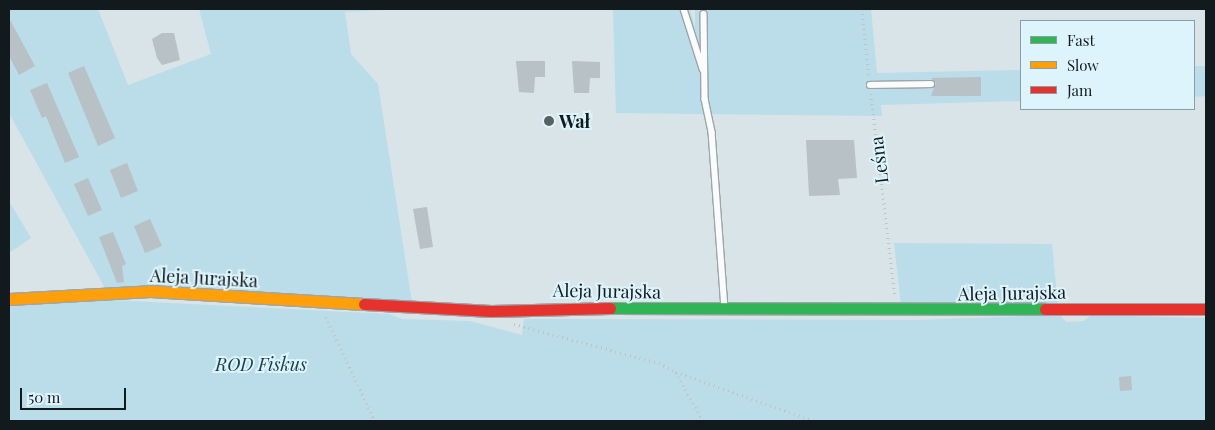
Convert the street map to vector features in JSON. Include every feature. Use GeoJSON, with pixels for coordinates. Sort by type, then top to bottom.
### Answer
{"type":"FeatureCollection","features":[{"type":"Feature","properties":{"kind":"street","name":"Aleja Jurajska"},"geometry":{"type":"LineString","coordinates":[[9,298],[150,291],[491,312],[525,308],[897,312],[1206,309]]}},
{"type":"Feature","properties":{"kind":"lane"},"geometry":{"type":"LineString","coordinates":[[684,9],[705,74]]}},
{"type":"Feature","properties":{"kind":"lane"},"geometry":{"type":"LineString","coordinates":[[704,14],[705,74],[726,310]]}},
{"type":"Feature","properties":{"kind":"lane"},"geometry":{"type":"LineString","coordinates":[[870,85],[930,84]]}},
{"type":"Feature","properties":{"kind":"path","name":"Leśna"},"geometry":{"type":"LineString","coordinates":[[862,9],[897,312]]}},
{"type":"Feature","properties":{"kind":"path"},"geometry":{"type":"LineString","coordinates":[[319,301],[376,421]]}},
{"type":"Feature","properties":{"kind":"path"},"geometry":{"type":"LineString","coordinates":[[491,312],[523,328],[659,363],[676,372],[814,421]]}},
{"type":"Feature","properties":{"kind":"path"},"geometry":{"type":"LineString","coordinates":[[676,372],[703,421]]}},
{"type":"Feature","properties":{"kind":"green space"},"geometry":{"type":"Polygon","coordinates":[[[9,9],[98,9],[128,85],[211,54],[199,9],[406,9],[345,12],[351,54],[378,84],[412,302],[106,290],[9,113],[9,9]]]}},
{"type":"Feature","properties":{"kind":"green space"},"geometry":{"type":"Polygon","coordinates":[[[613,9],[690,9],[695,28],[695,9],[871,9],[877,73],[1020,70],[1020,101],[881,105],[882,116],[616,113],[613,9]]]}},
{"type":"Feature","properties":{"kind":"green space"},"geometry":{"type":"Polygon","coordinates":[[[1195,66],[1206,66],[1206,96],[1195,97],[1195,66]]]}},
{"type":"Feature","properties":{"kind":"green space"},"geometry":{"type":"Polygon","coordinates":[[[9,201],[31,238],[9,253],[9,201]]]}},
{"type":"Feature","properties":{"kind":"green space"},"geometry":{"type":"Polygon","coordinates":[[[894,243],[1052,244],[1058,306],[901,305],[894,243]]]}},
{"type":"Feature","properties":{"kind":"green space","name":"ROD Fiskus"},"geometry":{"type":"Polygon","coordinates":[[[91,299],[389,314],[402,319],[470,321],[522,335],[524,319],[917,320],[1060,315],[1066,322],[1084,321],[1091,315],[1206,318],[1206,420],[9,421],[9,304],[91,299]]]}},
{"type":"Feature","properties":{"kind":"building"},"geometry":{"type":"Polygon","coordinates":[[[9,18],[35,66],[19,75],[9,56],[9,18]]]}},
{"type":"Feature","properties":{"kind":"building"},"geometry":{"type":"Polygon","coordinates":[[[162,33],[174,33],[180,60],[162,65],[157,58],[152,39],[162,33]]]}},
{"type":"Feature","properties":{"kind":"building"},"geometry":{"type":"Polygon","coordinates":[[[516,61],[545,61],[545,77],[535,77],[534,93],[519,92],[516,61]]]}},
{"type":"Feature","properties":{"kind":"building"},"geometry":{"type":"Polygon","coordinates":[[[572,61],[600,62],[600,78],[590,78],[589,93],[574,93],[572,61]]]}},
{"type":"Feature","properties":{"kind":"building"},"geometry":{"type":"Polygon","coordinates":[[[84,66],[115,138],[98,146],[68,73],[84,66]]]}},
{"type":"Feature","properties":{"kind":"building"},"geometry":{"type":"Polygon","coordinates":[[[981,77],[981,96],[931,96],[936,83],[931,78],[981,77]]]}},
{"type":"Feature","properties":{"kind":"building"},"geometry":{"type":"Polygon","coordinates":[[[47,83],[79,157],[65,163],[46,116],[42,118],[30,90],[47,83]]]}},
{"type":"Feature","properties":{"kind":"building"},"geometry":{"type":"Polygon","coordinates":[[[806,140],[854,140],[857,178],[838,179],[840,195],[809,196],[806,140]]]}},
{"type":"Feature","properties":{"kind":"building"},"geometry":{"type":"Polygon","coordinates":[[[127,163],[138,191],[121,198],[110,170],[127,163]]]}},
{"type":"Feature","properties":{"kind":"building"},"geometry":{"type":"Polygon","coordinates":[[[88,178],[102,210],[88,216],[74,184],[88,178]]]}},
{"type":"Feature","properties":{"kind":"building"},"geometry":{"type":"Polygon","coordinates":[[[427,207],[433,247],[420,249],[413,209],[427,207]]]}},
{"type":"Feature","properties":{"kind":"building"},"geometry":{"type":"Polygon","coordinates":[[[150,219],[162,246],[145,253],[134,226],[150,219]]]}},
{"type":"Feature","properties":{"kind":"building"},"geometry":{"type":"Polygon","coordinates":[[[113,232],[126,264],[122,266],[124,282],[117,283],[99,237],[113,232]]]}},
{"type":"Feature","properties":{"kind":"building"},"geometry":{"type":"Polygon","coordinates":[[[1131,376],[1132,390],[1120,391],[1119,377],[1131,376]]]}},
{"type":"Feature","properties":{"kind":"traffic: fast"},"geometry":{"type":"LineString","coordinates":[[610,308],[1045,309]]}},
{"type":"Feature","properties":{"kind":"traffic: slow"},"geometry":{"type":"LineString","coordinates":[[9,299],[150,291],[364,304]]}},
{"type":"Feature","properties":{"kind":"traffic: jam"},"geometry":{"type":"LineString","coordinates":[[364,304],[491,311],[610,308]]}},
{"type":"Feature","properties":{"kind":"traffic: jam"},"geometry":{"type":"LineString","coordinates":[[1045,309],[1206,309]]}},
{"type":"Feature","properties":{"kind":"place","name":"Wał"},"geometry":{"type":"Point","coordinates":[549,121]}}]}
